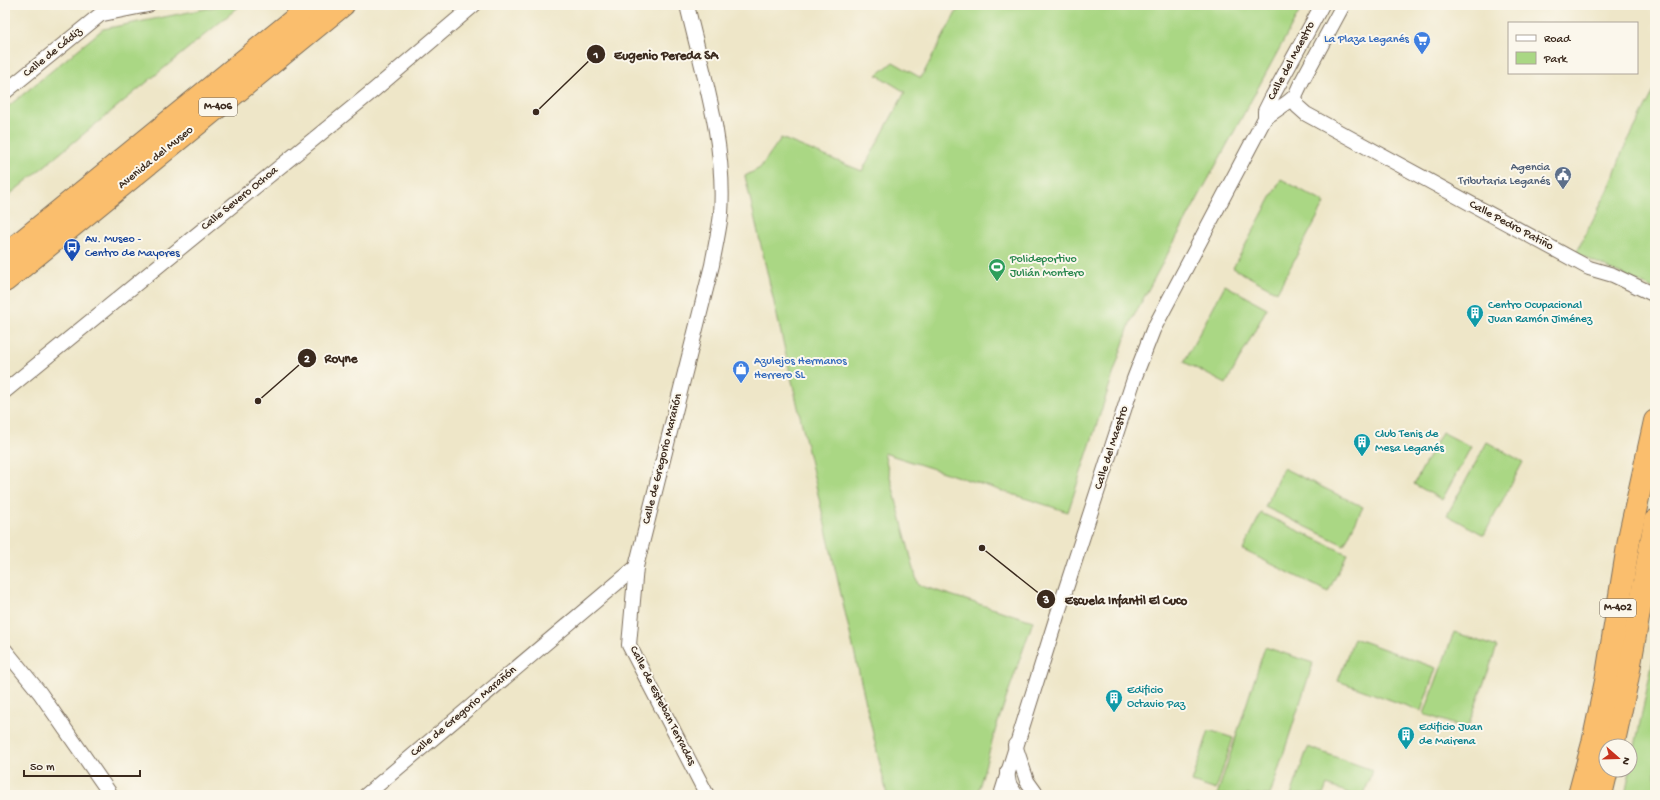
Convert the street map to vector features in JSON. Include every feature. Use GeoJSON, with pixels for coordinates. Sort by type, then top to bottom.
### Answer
{"type":"FeatureCollection","features":[{"type":"Feature","properties":{"kind":"highway","name":"Avenida del Museo"},"geometry":{"type":"LineString","coordinates":[[5,255],[312,5]]}},
{"type":"Feature","properties":{"kind":"highway","name":"Avenida del Museo"},"geometry":{"type":"LineString","coordinates":[[5,281],[343,5]]}},
{"type":"Feature","properties":{"kind":"highway","name":"M-402"},"geometry":{"type":"LineString","coordinates":[[1579,795],[1593,742],[1606,680],[1630,534],[1655,421]]}},
{"type":"Feature","properties":{"kind":"highway","name":"M-402"},"geometry":{"type":"LineString","coordinates":[[1615,738],[1627,681],[1655,521]]}},
{"type":"Feature","properties":{"kind":"highway"},"geometry":{"type":"LineString","coordinates":[[1601,795],[1605,778]]}},
{"type":"Feature","properties":{"kind":"street","name":"Calle de Cádiz"},"geometry":{"type":"LineString","coordinates":[[5,92],[112,5]]}},
{"type":"Feature","properties":{"kind":"street","name":"Calle de Cádiz"},"geometry":{"type":"LineString","coordinates":[[102,14],[148,5]]}},
{"type":"Feature","properties":{"kind":"street","name":"Calle Severo Ochoa"},"geometry":{"type":"LineString","coordinates":[[5,391],[374,90],[474,5]]}},
{"type":"Feature","properties":{"kind":"street","name":"Calle de Gregorio Marañón"},"geometry":{"type":"LineString","coordinates":[[366,795],[636,567],[712,265],[721,214],[720,150],[687,5]]}},
{"type":"Feature","properties":{"kind":"street","name":"Calle del Maestro"},"geometry":{"type":"LineString","coordinates":[[1265,118],[1265,111],[1272,97],[1322,5]]}},
{"type":"Feature","properties":{"kind":"street","name":"Calle del Maestro"},"geometry":{"type":"LineString","coordinates":[[1001,795],[1015,745],[1097,493],[1134,380],[1153,330],[1265,118],[1295,96],[1343,5]]}},
{"type":"Feature","properties":{"kind":"street","name":"Calle Pedro Patiño"},"geometry":{"type":"LineString","coordinates":[[1295,96],[1297,106],[1306,114],[1589,268],[1613,276],[1655,295]]}},
{"type":"Feature","properties":{"kind":"street","name":"Calle de Esteban Terradas"},"geometry":{"type":"LineString","coordinates":[[636,567],[629,645],[707,795]]}},
{"type":"Feature","properties":{"kind":"street"},"geometry":{"type":"LineString","coordinates":[[5,650],[40,693],[111,795]]}},
{"type":"Feature","properties":{"kind":"street"},"geometry":{"type":"LineString","coordinates":[[1015,745],[1026,781],[1038,795]]}},
{"type":"Feature","properties":{"kind":"street"},"geometry":{"type":"LineString","coordinates":[[1008,772],[1009,784],[1016,795]]}},
{"type":"Feature","properties":{"kind":"green space"},"geometry":{"type":"Polygon","coordinates":[[[225,5],[241,5],[8,196],[5,192],[5,109],[103,29],[225,5]]]}},
{"type":"Feature","properties":{"kind":"green space","name":"Polideportivo Julián Montero"},"geometry":{"type":"Polygon","coordinates":[[[960,5],[1303,5],[1130,323],[1068,512],[884,453],[918,585],[1033,621],[996,728],[977,795],[887,795],[745,176],[760,168],[781,138],[862,171],[905,92],[877,75],[893,62],[921,78],[960,5]]]}},
{"type":"Feature","properties":{"kind":"green space"},"geometry":{"type":"Polygon","coordinates":[[[1655,89],[1655,290],[1576,253],[1611,184],[1623,150],[1655,89]]]}},
{"type":"Feature","properties":{"kind":"green space"},"geometry":{"type":"Polygon","coordinates":[[[1281,179],[1325,203],[1277,292],[1233,268],[1281,179]]]}},
{"type":"Feature","properties":{"kind":"green space"},"geometry":{"type":"Polygon","coordinates":[[[1225,285],[1267,308],[1226,384],[1184,362],[1225,285]]]}},
{"type":"Feature","properties":{"kind":"green space"},"geometry":{"type":"Polygon","coordinates":[[[1442,432],[1471,447],[1442,500],[1414,484],[1442,432]]]}},
{"type":"Feature","properties":{"kind":"green space"},"geometry":{"type":"Polygon","coordinates":[[[1487,442],[1523,462],[1484,535],[1447,515],[1487,442]]]}},
{"type":"Feature","properties":{"kind":"green space"},"geometry":{"type":"Polygon","coordinates":[[[1283,468],[1363,507],[1344,545],[1265,507],[1283,468]]]}},
{"type":"Feature","properties":{"kind":"green space"},"geometry":{"type":"Polygon","coordinates":[[[1261,513],[1347,554],[1328,592],[1243,550],[1261,513]]]}},
{"type":"Feature","properties":{"kind":"green space"},"geometry":{"type":"Polygon","coordinates":[[[1454,632],[1497,647],[1467,729],[1424,714],[1454,632]]]}},
{"type":"Feature","properties":{"kind":"green space"},"geometry":{"type":"Polygon","coordinates":[[[1354,638],[1436,668],[1421,711],[1338,681],[1354,638]]]}},
{"type":"Feature","properties":{"kind":"green space"},"geometry":{"type":"Polygon","coordinates":[[[1265,647],[1313,663],[1270,795],[1217,795],[1265,647]]]}},
{"type":"Feature","properties":{"kind":"green space"},"geometry":{"type":"Polygon","coordinates":[[[1655,650],[1655,795],[1625,795],[1629,778],[1638,778],[1638,738],[1637,738],[1655,650]]]}},
{"type":"Feature","properties":{"kind":"green space"},"geometry":{"type":"Polygon","coordinates":[[[1209,730],[1233,738],[1216,790],[1192,782],[1209,730]]]}},
{"type":"Feature","properties":{"kind":"green space"},"geometry":{"type":"Polygon","coordinates":[[[1308,747],[1372,770],[1364,795],[1354,795],[1327,785],[1323,795],[1291,795],[1308,747]]]}},
{"type":"Feature","properties":{"kind":"place","name":"La Plaza Leganés"},"geometry":{"type":"Point","coordinates":[1422,55]}},
{"type":"Feature","properties":{"kind":"place","name":"Eugenio Pereda SA"},"geometry":{"type":"Point","coordinates":[536,112]}},
{"type":"Feature","properties":{"kind":"place","name":"Agencia Tributaria Leganés"},"geometry":{"type":"Point","coordinates":[1563,190]}},
{"type":"Feature","properties":{"kind":"place","name":"Av. Museo - Centro de Mayores"},"geometry":{"type":"Point","coordinates":[72,262]}},
{"type":"Feature","properties":{"kind":"place","name":"Polideportivo Julián Montero"},"geometry":{"type":"Point","coordinates":[997,282]}},
{"type":"Feature","properties":{"kind":"place","name":"Centro Ocupacional Juan Ramón Jiménez"},"geometry":{"type":"Point","coordinates":[1475,328]}},
{"type":"Feature","properties":{"kind":"place","name":"Azulejos Hermanos Herrero SL"},"geometry":{"type":"Point","coordinates":[741,384]}},
{"type":"Feature","properties":{"kind":"place","name":"Royne"},"geometry":{"type":"Point","coordinates":[258,401]}},
{"type":"Feature","properties":{"kind":"place","name":"Club Tenis de Mesa Leganés"},"geometry":{"type":"Point","coordinates":[1362,457]}},
{"type":"Feature","properties":{"kind":"place","name":"Escuela Infantil El Cuco"},"geometry":{"type":"Point","coordinates":[982,548]}},
{"type":"Feature","properties":{"kind":"place","name":"Edificio Octavio Paz"},"geometry":{"type":"Point","coordinates":[1114,713]}},
{"type":"Feature","properties":{"kind":"place","name":"Edificio Juan de Mairena"},"geometry":{"type":"Point","coordinates":[1406,750]}}]}
